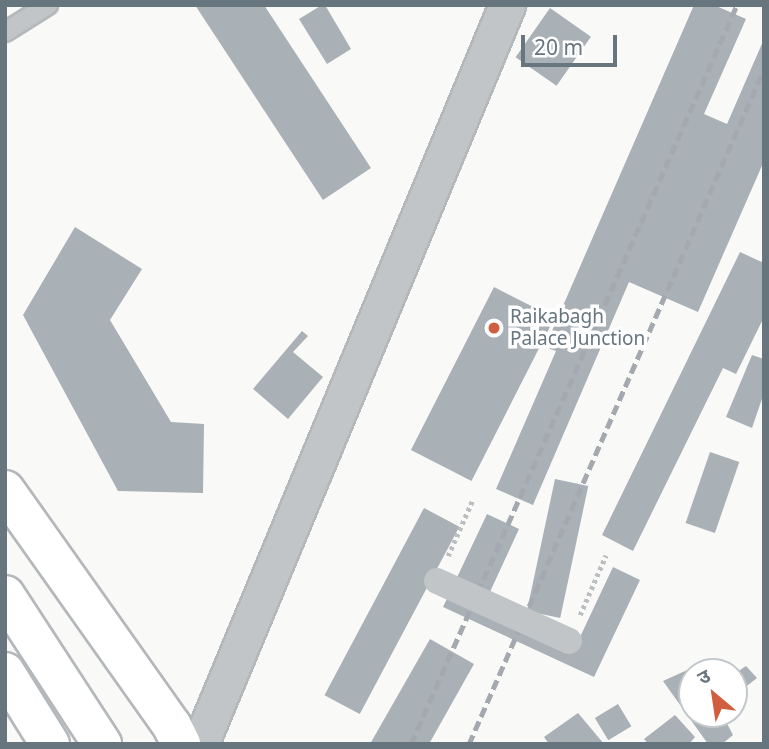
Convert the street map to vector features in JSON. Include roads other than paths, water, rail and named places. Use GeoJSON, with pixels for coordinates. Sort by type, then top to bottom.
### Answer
{"type":"FeatureCollection","features":[{"type":"Feature","properties":{"kind":"highway"},"geometry":{"type":"LineString","coordinates":[[5,490],[172,726],[181,744]]}},
{"type":"Feature","properties":{"kind":"highway"},"geometry":{"type":"LineString","coordinates":[[5,595],[102,744]]}},
{"type":"Feature","properties":{"kind":"highway"},"geometry":{"type":"LineString","coordinates":[[5,672],[50,744]]}},
{"type":"Feature","properties":{"kind":"street"},"geometry":{"type":"LineString","coordinates":[[200,744],[507,5]]}},
{"type":"Feature","properties":{"kind":"street"},"geometry":{"type":"LineString","coordinates":[[437,581],[569,641]]}},
{"type":"Feature","properties":{"kind":"lane"},"geometry":{"type":"LineString","coordinates":[[5,32],[48,5]]}},
{"type":"Feature","properties":{"kind":"railway"},"geometry":{"type":"LineString","coordinates":[[411,744],[737,5]]}},
{"type":"Feature","properties":{"kind":"railway"},"geometry":{"type":"LineString","coordinates":[[469,744],[764,69]]}},
{"type":"Feature","properties":{"kind":"place","name":"Raikabagh Palace Junction"},"geometry":{"type":"Point","coordinates":[494,328]}}]}
